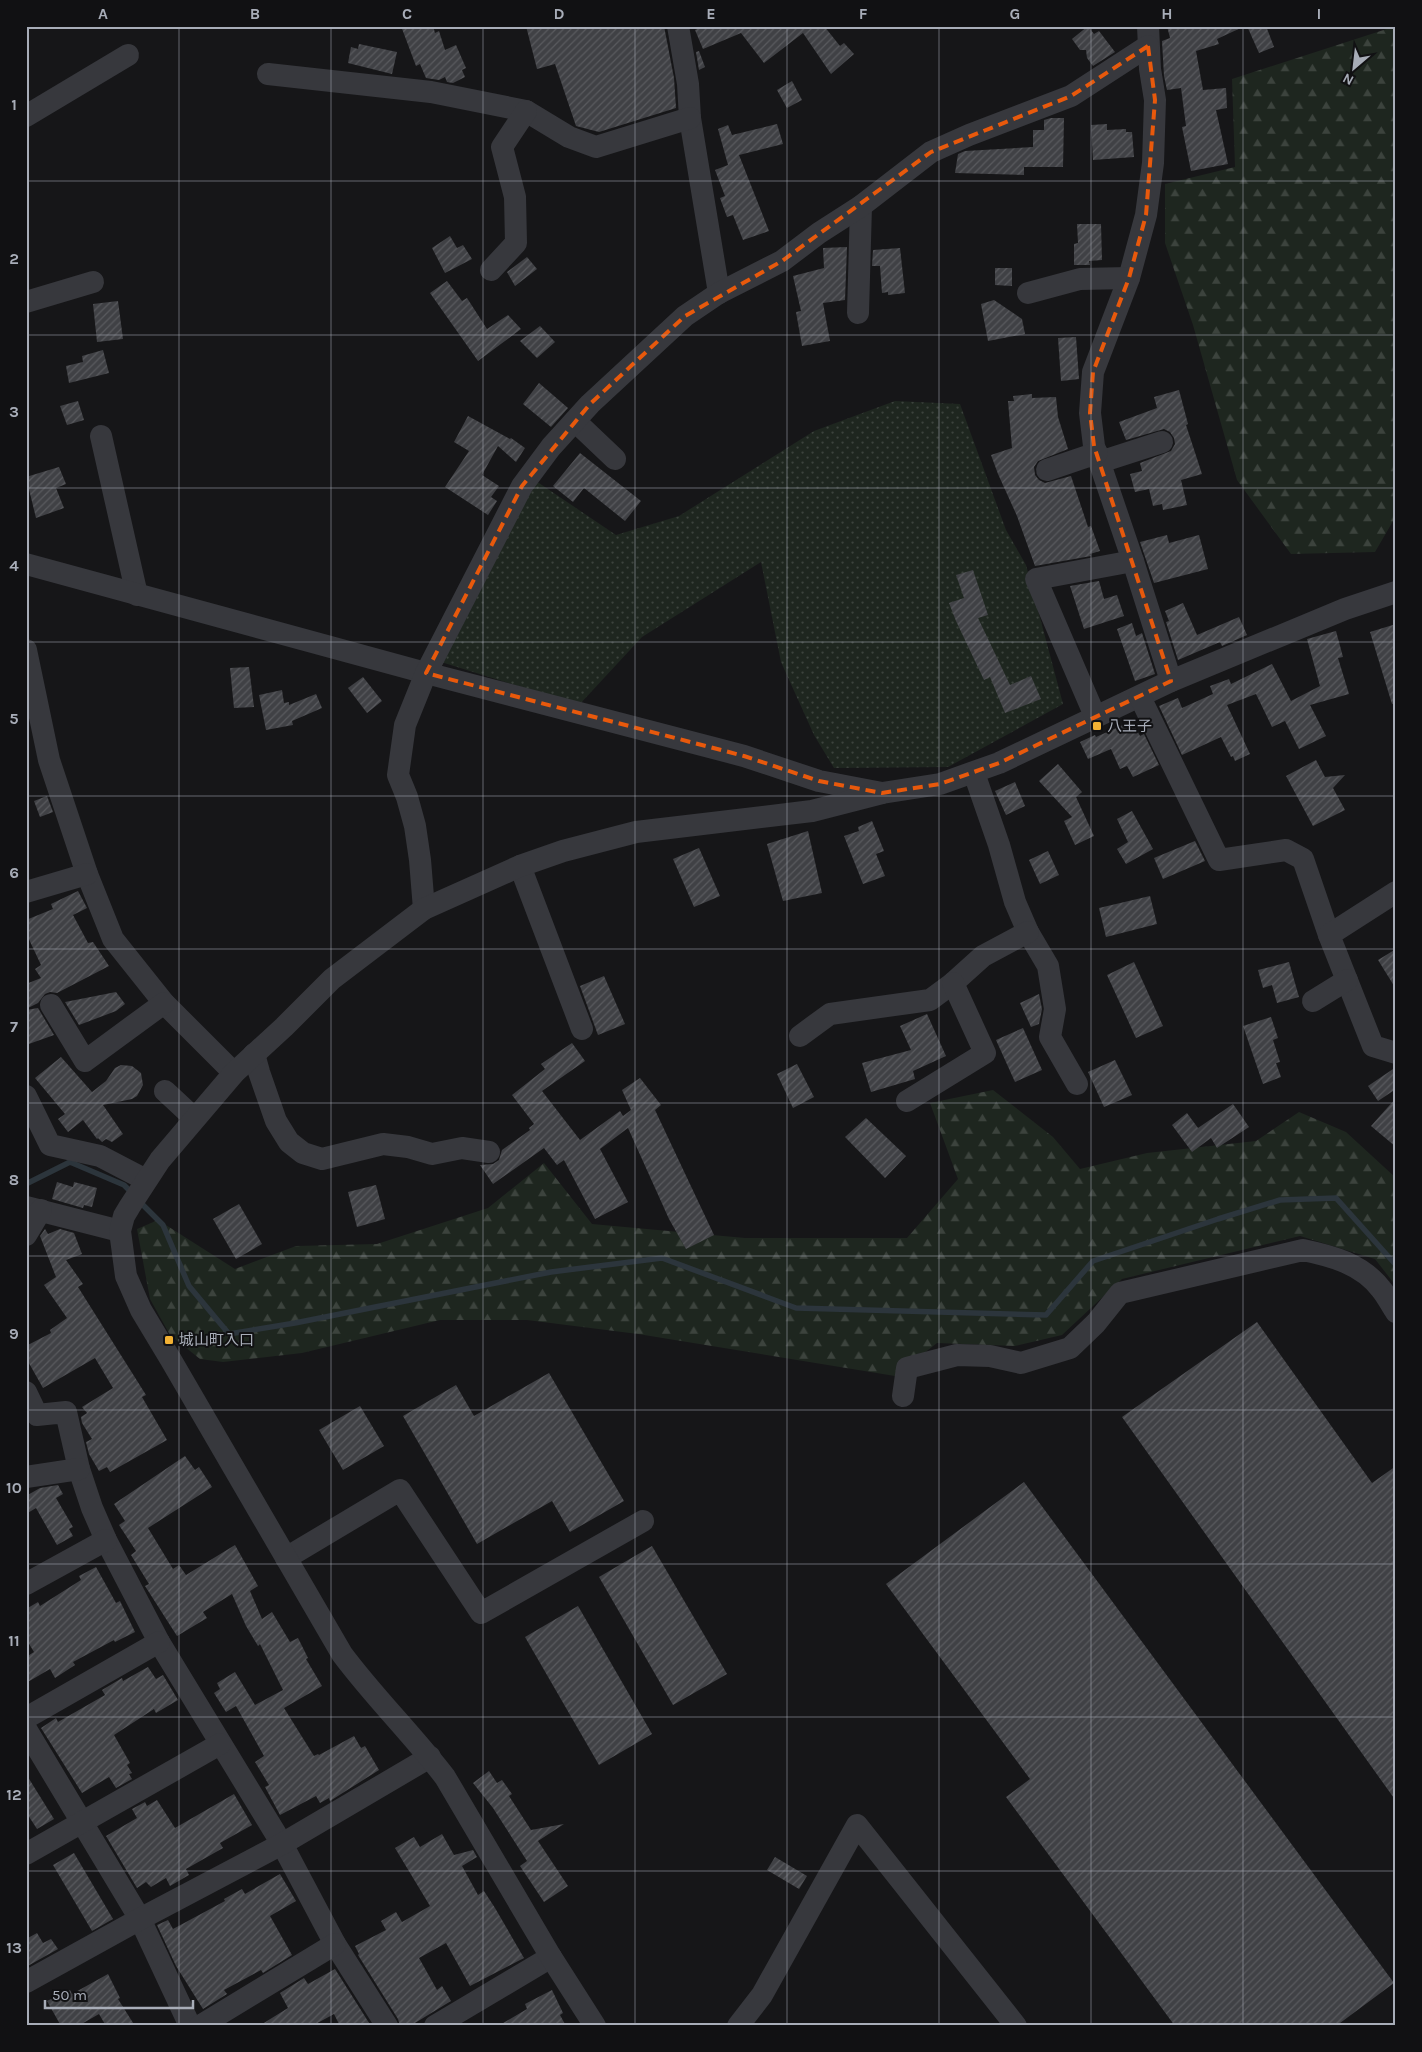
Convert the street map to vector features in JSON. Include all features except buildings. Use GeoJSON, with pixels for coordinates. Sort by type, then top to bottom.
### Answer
{"type":"FeatureCollection","features":[{"type":"Feature","properties":{"kind":"street"},"geometry":{"type":"LineString","coordinates":[[678,26],[688,84],[690,118],[720,293]]}},
{"type":"Feature","properties":{"kind":"street"},"geometry":{"type":"LineString","coordinates":[[424,909],[415,826],[407,797],[398,775],[405,725],[426,673],[522,486],[551,448],[590,404],[685,316],[720,293],[782,261],[819,233],[861,206],[931,152],[968,135],[1071,96],[1149,33]]}},
{"type":"Feature","properties":{"kind":"street"},"geometry":{"type":"LineString","coordinates":[[1149,33],[1155,100],[1153,163],[1146,216],[1129,278],[1093,372],[1090,413],[1098,458],[1134,561],[1171,681]]}},
{"type":"Feature","properties":{"kind":"street"},"geometry":{"type":"LineString","coordinates":[[26,116],[128,55]]}},
{"type":"Feature","properties":{"kind":"street"},"geometry":{"type":"LineString","coordinates":[[268,74],[431,92],[526,111],[569,137],[596,148],[690,118]]}},
{"type":"Feature","properties":{"kind":"street"},"geometry":{"type":"LineString","coordinates":[[491,270],[516,243],[515,197],[502,147],[526,111]]}},
{"type":"Feature","properties":{"kind":"street"},"geometry":{"type":"LineString","coordinates":[[858,313],[861,206]]}},
{"type":"Feature","properties":{"kind":"street"},"geometry":{"type":"LineString","coordinates":[[1028,293],[1080,278],[1129,278]]}},
{"type":"Feature","properties":{"kind":"street"},"geometry":{"type":"LineString","coordinates":[[26,302],[93,282]]}},
{"type":"Feature","properties":{"kind":"street"},"geometry":{"type":"LineString","coordinates":[[575,421],[615,459]]}},
{"type":"Feature","properties":{"kind":"street"},"geometry":{"type":"LineString","coordinates":[[101,436],[137,595]]}},
{"type":"Feature","properties":{"kind":"street"},"geometry":{"type":"LineString","coordinates":[[1046,470],[1162,442]]}},
{"type":"Feature","properties":{"kind":"street"},"geometry":{"type":"LineString","coordinates":[[1095,716],[1036,579],[1134,561]]}},
{"type":"Feature","properties":{"kind":"street"},"geometry":{"type":"LineString","coordinates":[[26,564],[426,673],[744,756],[819,781],[882,793]]}},
{"type":"Feature","properties":{"kind":"street"},"geometry":{"type":"LineString","coordinates":[[594,2025],[551,1957],[445,1777],[430,1757],[368,1688],[342,1654],[141,1310],[126,1276],[120,1231],[124,1216],[146,1180],[194,1118],[234,1074],[332,979],[424,909],[520,866],[564,851],[636,832],[812,812],[882,793],[940,784],[974,773],[999,763],[1171,681],[1345,609],[1396,592]]}},
{"type":"Feature","properties":{"kind":"street"},"geometry":{"type":"LineString","coordinates":[[26,650],[30,689],[49,760],[87,874],[113,939],[164,1003],[234,1074]]}},
{"type":"Feature","properties":{"kind":"street"},"geometry":{"type":"LineString","coordinates":[[1140,697],[1219,860],[1286,850],[1303,859],[1329,935],[1373,1046],[1396,1053]]}},
{"type":"Feature","properties":{"kind":"street"},"geometry":{"type":"LineString","coordinates":[[974,773],[1015,902],[1028,932],[1048,966],[1054,1009],[1050,1037],[1077,1084]]}},
{"type":"Feature","properties":{"kind":"street"},"geometry":{"type":"LineString","coordinates":[[520,866],[582,1028]]}},
{"type":"Feature","properties":{"kind":"street"},"geometry":{"type":"LineString","coordinates":[[26,892],[87,874]]}},
{"type":"Feature","properties":{"kind":"street"},"geometry":{"type":"LineString","coordinates":[[1329,935],[1396,892]]}},
{"type":"Feature","properties":{"kind":"street"},"geometry":{"type":"LineString","coordinates":[[800,1036],[830,1014],[930,1000],[953,983],[983,956],[1028,932]]}},
{"type":"Feature","properties":{"kind":"street"},"geometry":{"type":"LineString","coordinates":[[1313,1001],[1347,980]]}},
{"type":"Feature","properties":{"kind":"street"},"geometry":{"type":"LineString","coordinates":[[907,1101],[985,1053],[953,983]]}},
{"type":"Feature","properties":{"kind":"street"},"geometry":{"type":"LineString","coordinates":[[51,1005],[85,1061],[164,1003]]}},
{"type":"Feature","properties":{"kind":"street"},"geometry":{"type":"LineString","coordinates":[[254,1054],[276,1121],[289,1142],[303,1153],[322,1159],[383,1144],[408,1147],[432,1154],[462,1148],[489,1152]]}},
{"type":"Feature","properties":{"kind":"street"},"geometry":{"type":"LineString","coordinates":[[166,1091],[194,1118]]}},
{"type":"Feature","properties":{"kind":"street"},"geometry":{"type":"LineString","coordinates":[[26,1096],[50,1145],[100,1156],[146,1180]]}},
{"type":"Feature","properties":{"kind":"street"},"geometry":{"type":"LineString","coordinates":[[26,1235],[33,1208],[120,1231]]}},
{"type":"Feature","properties":{"kind":"street"},"geometry":{"type":"LineString","coordinates":[[903,1396],[907,1368],[957,1356],[990,1356],[1021,1363],[1070,1348],[1096,1323],[1120,1293],[1303,1250],[1332,1256],[1360,1269],[1381,1288],[1396,1312]]}},
{"type":"Feature","properties":{"kind":"street"},"geometry":{"type":"LineString","coordinates":[[26,1392],[37,1415],[66,1412],[79,1469],[92,1508],[106,1540],[160,1642],[282,1844],[335,1944],[387,2026]]}},
{"type":"Feature","properties":{"kind":"street"},"geometry":{"type":"LineString","coordinates":[[26,1477],[79,1469]]}},
{"type":"Feature","properties":{"kind":"street"},"geometry":{"type":"LineString","coordinates":[[286,1558],[400,1490],[480,1613],[643,1521]]}},
{"type":"Feature","properties":{"kind":"street"},"geometry":{"type":"LineString","coordinates":[[26,1584],[106,1540]]}},
{"type":"Feature","properties":{"kind":"street"},"geometry":{"type":"LineString","coordinates":[[26,1718],[160,1642]]}},
{"type":"Feature","properties":{"kind":"street"},"geometry":{"type":"LineString","coordinates":[[26,1729],[140,1919],[190,2026]]}},
{"type":"Feature","properties":{"kind":"street"},"geometry":{"type":"LineString","coordinates":[[26,1854],[220,1744]]}},
{"type":"Feature","properties":{"kind":"street"},"geometry":{"type":"LineString","coordinates":[[26,1982],[282,1844],[430,1757]]}},
{"type":"Feature","properties":{"kind":"street"},"geometry":{"type":"LineString","coordinates":[[738,2026],[762,1995],[857,1825],[1016,2026]]}},
{"type":"Feature","properties":{"kind":"street"},"geometry":{"type":"LineString","coordinates":[[200,2026],[335,1944]]}},
{"type":"Feature","properties":{"kind":"street"},"geometry":{"type":"LineString","coordinates":[[435,2026],[551,1957]]}},
{"type":"Feature","properties":{"kind":"highlighted area"},"geometry":{"type":"Polygon","coordinates":[[[1148,46],[1155,100],[1146,215],[1129,278],[1093,372],[1090,413],[1094,446],[1171,681],[999,763],[940,784],[882,793],[819,781],[744,756],[426,673],[522,486],[590,404],[685,316],[782,261],[931,152],[1071,96],[1148,46]]]}},
{"type":"Feature","properties":{"kind":"green space"},"geometry":{"type":"Polygon","coordinates":[[[1396,26],[1396,516],[1375,552],[1291,554],[1237,480],[1193,325],[1165,243],[1165,184],[1235,167],[1232,79],[1396,26]]]}},
{"type":"Feature","properties":{"kind":"green space"},"geometry":{"type":"Polygon","coordinates":[[[895,401],[960,404],[1006,530],[1026,565],[1063,704],[948,767],[834,768],[814,735],[781,662],[761,562],[642,637],[579,705],[441,662],[536,481],[616,535],[679,516],[814,431],[895,401]]]}},
{"type":"Feature","properties":{"kind":"green space"},"geometry":{"type":"Polygon","coordinates":[[[993,1090],[1053,1137],[1080,1169],[1147,1153],[1256,1141],[1299,1112],[1346,1132],[1396,1178],[1396,1286],[1375,1259],[1300,1236],[1122,1279],[1062,1335],[1015,1346],[937,1343],[895,1376],[638,1334],[527,1320],[440,1320],[302,1353],[223,1362],[200,1359],[170,1335],[150,1299],[137,1229],[158,1220],[235,1269],[296,1246],[377,1244],[488,1208],[544,1163],[592,1224],[745,1238],[907,1238],[958,1179],[930,1103],[993,1090]]]}},
{"type":"Feature","properties":{"kind":"waterway"},"geometry":{"type":"LineString","coordinates":[[26,1184],[70,1162],[124,1185],[133,1194]]}},
{"type":"Feature","properties":{"kind":"waterway"},"geometry":{"type":"LineString","coordinates":[[139,1201],[163,1225],[189,1286],[229,1334],[295,1323],[551,1272],[662,1258],[796,1308],[1046,1315],[1093,1261],[1280,1200],[1336,1198],[1396,1265]]}},
{"type":"Feature","properties":{"kind":"place","name":"八王子"},"geometry":{"type":"Point","coordinates":[1097,726]}},
{"type":"Feature","properties":{"kind":"place","name":"城山町入口"},"geometry":{"type":"Point","coordinates":[169,1340]}}]}
